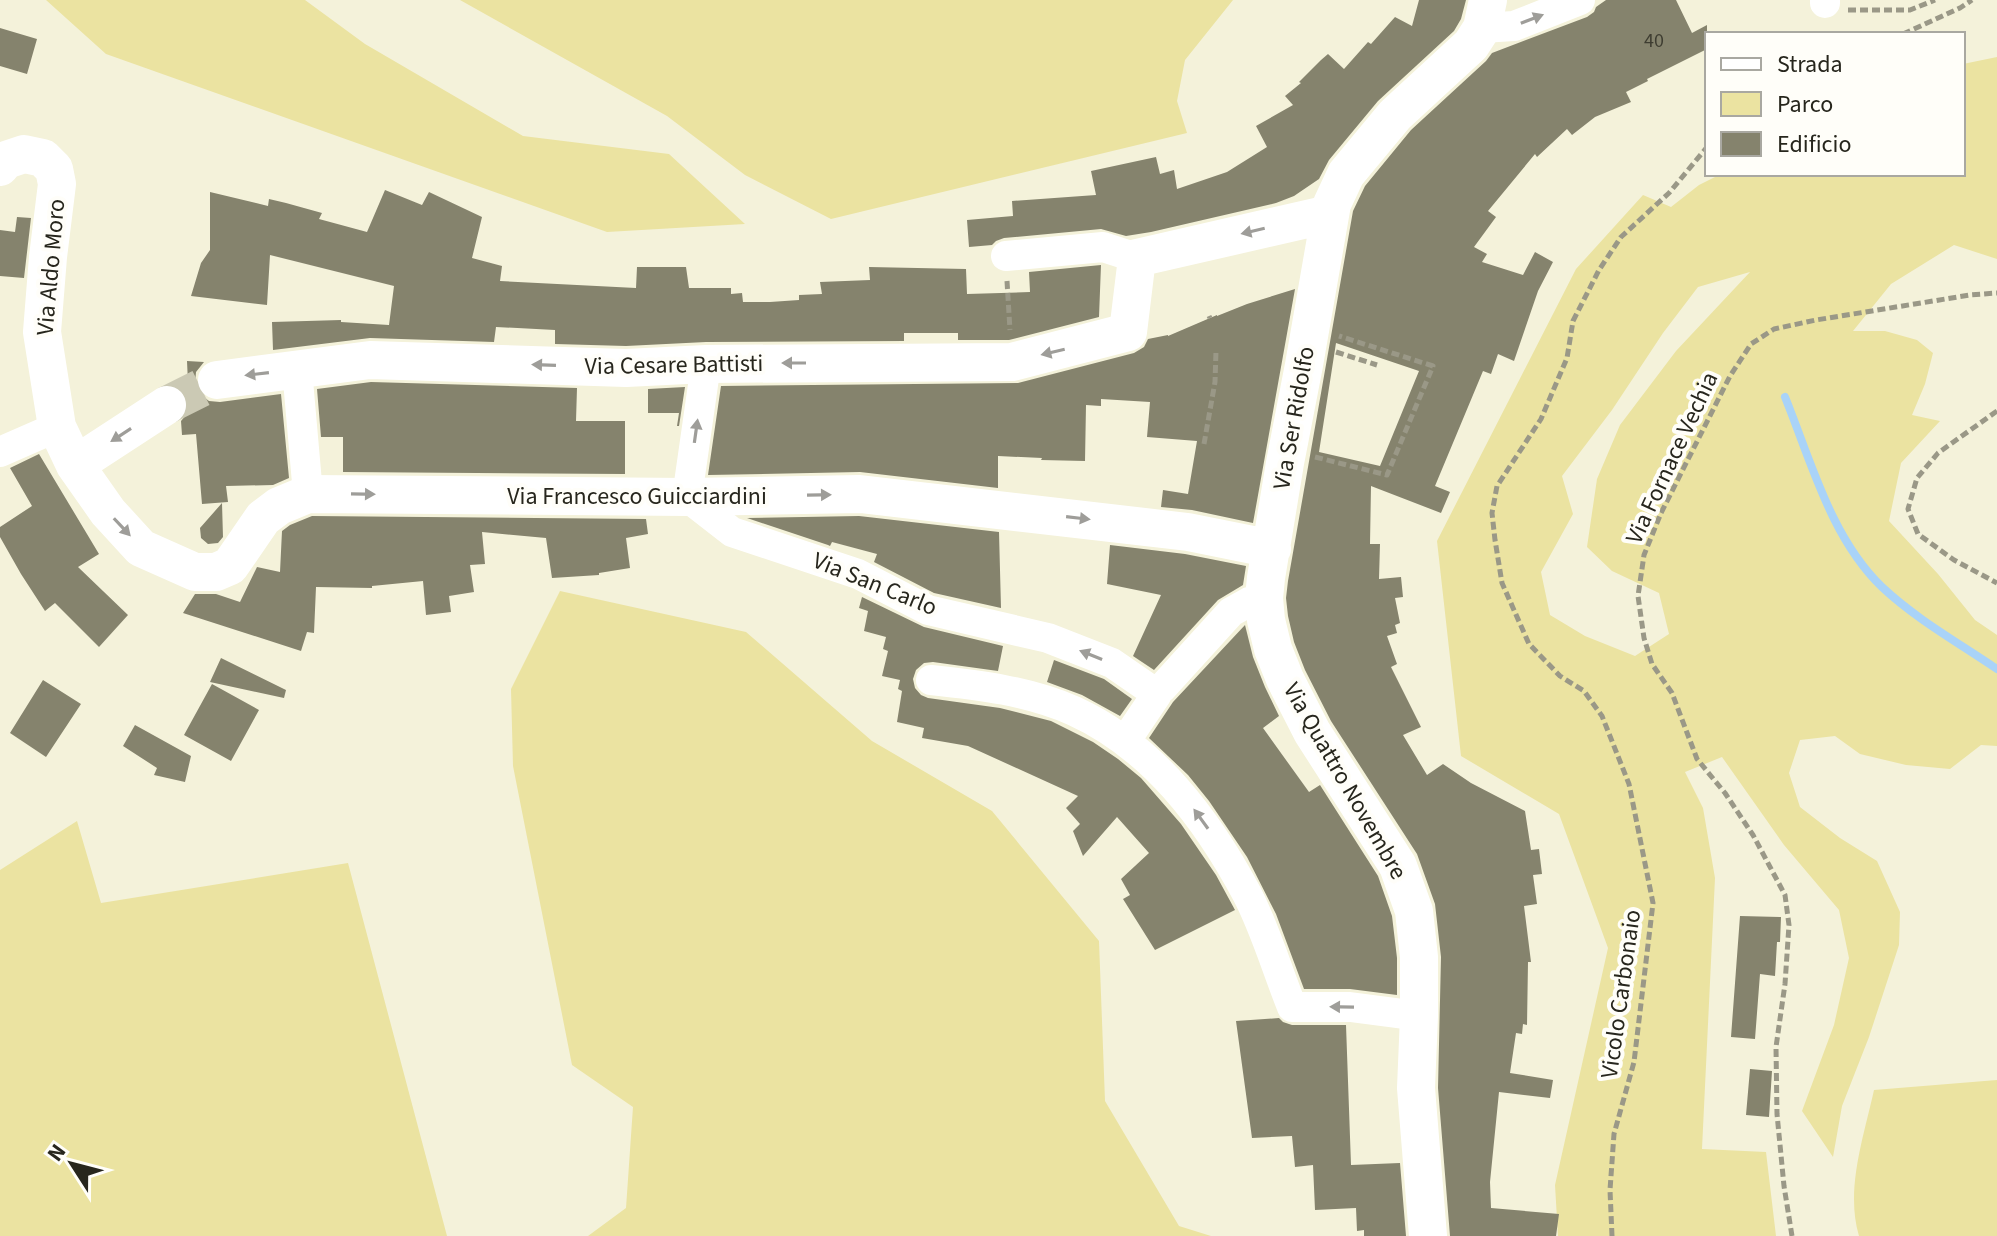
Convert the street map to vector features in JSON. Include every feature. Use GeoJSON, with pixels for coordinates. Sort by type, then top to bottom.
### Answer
{"type":"FeatureCollection","features":[{"type":"Feature","properties":{"kind":"main road","name":"Via Ser Ridolfo"},"geometry":{"type":"LineString","coordinates":[[1272,549],[1332,204],[1346,174],[1395,115],[1471,45],[1485,14]]}},
{"type":"Feature","properties":{"kind":"main road","name":"Via Aldo Moro"},"geometry":{"type":"LineString","coordinates":[[0,167],[6,160],[24,154],[43,158],[54,169],[57,184],[42,332],[57,427],[75,465]]}},
{"type":"Feature","properties":{"kind":"main road"},"geometry":{"type":"LineString","coordinates":[[1137,258],[1329,214]]}},
{"type":"Feature","properties":{"kind":"main road","name":"Via Cesare Battisti"},"geometry":{"type":"LineString","coordinates":[[217,380],[370,360],[626,368],[706,364],[1012,362],[1128,332],[1137,258]]}},
{"type":"Feature","properties":{"kind":"main road"},"geometry":{"type":"LineString","coordinates":[[75,465],[167,405]]}},
{"type":"Feature","properties":{"kind":"main road","name":"Via Francesco Guicciardini"},"geometry":{"type":"LineString","coordinates":[[75,465],[108,512],[141,548],[195,572],[216,572],[230,566],[263,518],[279,506],[308,494],[687,497],[860,494],[1189,526],[1272,549]]}},
{"type":"Feature","properties":{"kind":"main road","name":"Via Quattro Novembre"},"geometry":{"type":"LineString","coordinates":[[1272,549],[1264,598],[1273,649],[1312,732],[1398,866],[1414,911],[1419,957],[1416,1088],[1428,1236]]}},
{"type":"Feature","properties":{"kind":"street"},"geometry":{"type":"LineString","coordinates":[[1485,14],[1514,26],[1580,0]]}},
{"type":"Feature","properties":{"kind":"street"},"geometry":{"type":"LineString","coordinates":[[1006,256],[1103,247],[1137,258]]}},
{"type":"Feature","properties":{"kind":"street"},"geometry":{"type":"LineString","coordinates":[[687,497],[706,364]]}},
{"type":"Feature","properties":{"kind":"street"},"geometry":{"type":"LineString","coordinates":[[297,369],[308,494]]}},
{"type":"Feature","properties":{"kind":"street"},"geometry":{"type":"LineString","coordinates":[[0,452],[57,427]]}},
{"type":"Feature","properties":{"kind":"street","name":"Via San Carlo"},"geometry":{"type":"LineString","coordinates":[[687,497],[732,532],[858,574],[928,610],[1048,638],[1112,663],[1160,691]]}},
{"type":"Feature","properties":{"kind":"street"},"geometry":{"type":"LineString","coordinates":[[1126,740],[1160,691],[1231,612],[1264,598]]}},
{"type":"Feature","properties":{"kind":"street"},"geometry":{"type":"LineString","coordinates":[[931,680],[988,686],[1040,700],[1074,711],[1126,740],[1182,794],[1206,826],[1248,895],[1292,1007],[1350,1007],[1419,1016]]}},
{"type":"Feature","properties":{"kind":"path"},"geometry":{"type":"LineString","coordinates":[[1825,2],[1836,10],[1910,10],[1935,0]]}},
{"type":"Feature","properties":{"kind":"path"},"geometry":{"type":"LineString","coordinates":[[1907,32],[1972,0]]}},
{"type":"Feature","properties":{"kind":"path","name":"Vicolo Carbonaio"},"geometry":{"type":"LineString","coordinates":[[1612,1236],[1610,1190],[1614,1134],[1634,1062],[1653,903],[1629,784],[1602,716],[1584,691],[1560,676],[1529,644],[1502,583],[1492,513],[1497,486],[1541,419],[1567,358],[1573,321],[1599,270],[1621,237],[1669,193],[1705,149]]}},
{"type":"Feature","properties":{"kind":"path"},"geometry":{"type":"LineString","coordinates":[[1006,256],[1012,362]]}},
{"type":"Feature","properties":{"kind":"path","name":"Via Fornace Vechia"},"geometry":{"type":"LineString","coordinates":[[1792,1236],[1777,1114],[1776,1047],[1789,925],[1785,895],[1753,835],[1697,759],[1672,693],[1652,664],[1644,638],[1638,596],[1644,555],[1661,513],[1730,376],[1751,344],[1774,329],[1816,320],[1997,293]]}},
{"type":"Feature","properties":{"kind":"path"},"geometry":{"type":"LineString","coordinates":[[1307,455],[1387,475],[1433,366],[1328,332]]}},
{"type":"Feature","properties":{"kind":"path"},"geometry":{"type":"LineString","coordinates":[[1304,365],[1321,371],[1325,348],[1377,365]]}},
{"type":"Feature","properties":{"kind":"path"},"geometry":{"type":"LineString","coordinates":[[1204,444],[1215,382],[1216,351]]}},
{"type":"Feature","properties":{"kind":"path"},"geometry":{"type":"LineString","coordinates":[[1997,411],[1938,453],[1917,478],[1908,509],[1918,534],[1954,560],[1997,583]]}},
{"type":"Feature","properties":{"kind":"green space"},"geometry":{"type":"Polygon","coordinates":[[[46,0],[305,0],[365,44],[523,136],[669,154],[745,224],[607,232],[106,54],[46,0]]]}},
{"type":"Feature","properties":{"kind":"green space"},"geometry":{"type":"Polygon","coordinates":[[[460,0],[1233,0],[1185,60],[1177,101],[1187,133],[831,219],[745,175],[667,116],[460,0]]]}},
{"type":"Feature","properties":{"kind":"green space"},"geometry":{"type":"Polygon","coordinates":[[[1997,57],[1997,259],[1954,245],[1891,284],[1853,331],[1885,331],[1917,340],[1933,353],[1912,415],[1940,421],[1901,463],[1889,521],[1975,620],[1997,635],[1997,746],[1981,745],[1950,769],[1906,765],[1860,754],[1835,736],[1800,740],[1789,773],[1800,807],[1840,838],[1877,861],[1900,912],[1899,945],[1869,1037],[1842,1106],[1833,1157],[1802,1111],[1834,1025],[1849,958],[1839,910],[1784,845],[1722,757],[1685,772],[1703,808],[1715,878],[1702,1149],[1766,1152],[1776,1236],[1558,1236],[1555,1185],[1608,948],[1559,814],[1461,756],[1437,541],[1576,269],[1643,195],[1671,207],[1699,185],[1717,176],[1965,176],[1965,64],[1997,57]],[[1750,272],[1698,287],[1562,476],[1573,514],[1541,572],[1550,615],[1585,636],[1635,656],[1669,634],[1659,593],[1612,571],[1587,547],[1597,479],[1620,425],[1676,351],[1750,272]]]}},
{"type":"Feature","properties":{"kind":"green space"},"geometry":{"type":"Polygon","coordinates":[[[560,591],[746,632],[872,741],[992,811],[1099,941],[1105,1101],[1179,1226],[1211,1236],[588,1236],[626,1208],[633,1107],[572,1065],[513,766],[511,689],[560,591]]]}},
{"type":"Feature","properties":{"kind":"green space"},"geometry":{"type":"Polygon","coordinates":[[[77,821],[101,903],[348,863],[447,1236],[0,1236],[0,870],[77,821]]]}},
{"type":"Feature","properties":{"kind":"green space"},"geometry":{"type":"Polygon","coordinates":[[[1997,1080],[1997,1236],[1859,1236],[1855,1218],[1855,1182],[1874,1090],[1997,1080]]]}},
{"type":"Feature","properties":{"kind":"building"},"geometry":{"type":"Polygon","coordinates":[[[1419,0],[1466,0],[1454,31],[1378,101],[1329,160],[1319,179],[1294,196],[1276,203],[1126,236],[1101,229],[1004,238],[992,245],[969,247],[967,220],[1013,216],[1012,201],[1096,195],[1091,171],[1156,157],[1160,174],[1174,170],[1177,189],[1227,172],[1267,147],[1256,126],[1293,105],[1285,96],[1321,60],[1328,54],[1344,69],[1395,17],[1412,26],[1419,0]]]}},
{"type":"Feature","properties":{"kind":"building"},"geometry":{"type":"Polygon","coordinates":[[[1606,0],[1676,0],[1692,33],[1707,25],[1705,50],[1626,92],[1631,102],[1595,117],[1572,135],[1567,129],[1537,157],[1535,154],[1488,211],[1496,217],[1474,247],[1487,254],[1482,262],[1523,275],[1535,252],[1553,262],[1538,291],[1514,361],[1498,354],[1491,374],[1483,371],[1435,486],[1450,492],[1441,513],[1371,486],[1370,544],[1380,544],[1379,579],[1401,577],[1403,597],[1395,598],[1400,623],[1395,625],[1397,633],[1387,636],[1397,664],[1391,667],[1421,727],[1403,735],[1427,775],[1443,764],[1471,783],[1525,811],[1531,850],[1539,849],[1542,874],[1533,875],[1537,904],[1524,906],[1531,962],[1528,962],[1527,1025],[1523,1024],[1522,1034],[1516,1033],[1510,1073],[1553,1080],[1550,1098],[1499,1092],[1490,1182],[1491,1208],[1559,1214],[1556,1236],[1450,1236],[1438,1088],[1441,957],[1435,904],[1417,854],[1331,721],[1305,670],[1288,616],[1288,581],[1353,211],[1365,186],[1411,130],[1492,53],[1594,12],[1606,0]],[[1336,343],[1319,452],[1380,466],[1419,371],[1336,343]]]}},
{"type":"Feature","properties":{"kind":"building"},"geometry":{"type":"Polygon","coordinates":[[[0,28],[37,39],[27,74],[0,66],[0,28]]]}},
{"type":"Feature","properties":{"kind":"building"},"geometry":{"type":"Polygon","coordinates":[[[385,190],[422,205],[429,192],[482,217],[472,258],[502,266],[500,281],[636,288],[637,267],[686,267],[689,288],[731,288],[731,294],[742,293],[743,302],[770,302],[799,300],[799,295],[822,294],[820,282],[870,280],[869,267],[966,269],[967,294],[1030,292],[1029,272],[1101,265],[1099,317],[1009,340],[958,340],[958,333],[904,333],[904,341],[706,342],[626,346],[555,344],[555,330],[496,327],[494,342],[370,338],[273,350],[272,322],[341,320],[389,325],[394,286],[270,255],[267,305],[191,296],[201,263],[210,250],[210,192],[268,206],[269,199],[286,203],[322,213],[319,219],[367,232],[385,190]]]}},
{"type":"Feature","properties":{"kind":"building"},"geometry":{"type":"Polygon","coordinates":[[[17,217],[31,218],[24,278],[0,276],[0,230],[15,232],[17,217]]]}},
{"type":"Feature","properties":{"kind":"building"},"geometry":{"type":"Polygon","coordinates":[[[1295,289],[1253,523],[1161,507],[1163,490],[1188,494],[1197,441],[1147,437],[1150,402],[1101,399],[1101,406],[1086,405],[1085,461],[998,456],[998,488],[860,472],[708,475],[721,386],[1018,383],[1134,353],[1144,347],[1148,339],[1168,336],[1217,315],[1295,289]]]}},
{"type":"Feature","properties":{"kind":"building"},"geometry":{"type":"Polygon","coordinates":[[[187,361],[204,362],[196,372],[195,384],[200,394],[209,401],[281,394],[289,478],[273,485],[226,486],[228,502],[202,504],[196,434],[182,435],[181,421],[187,414],[189,403],[185,392],[173,385],[188,383],[187,361]]]}},
{"type":"Feature","properties":{"kind":"building"},"geometry":{"type":"Polygon","coordinates":[[[371,382],[577,388],[576,421],[625,421],[625,474],[343,472],[343,437],[321,437],[317,389],[371,382]]]}},
{"type":"Feature","properties":{"kind":"building"},"geometry":{"type":"Polygon","coordinates":[[[685,387],[679,426],[679,413],[648,413],[648,389],[685,387]]]}},
{"type":"Feature","properties":{"kind":"building"},"geometry":{"type":"Polygon","coordinates":[[[39,454],[99,554],[78,567],[128,615],[99,647],[55,603],[45,611],[0,537],[0,527],[32,506],[10,468],[39,454]]]}},
{"type":"Feature","properties":{"kind":"building"},"geometry":{"type":"Polygon","coordinates":[[[222,503],[223,537],[218,543],[208,544],[201,538],[200,528],[222,503]]]}},
{"type":"Feature","properties":{"kind":"building"},"geometry":{"type":"Polygon","coordinates":[[[312,516],[646,519],[648,534],[626,538],[630,568],[599,575],[552,578],[546,538],[482,532],[485,564],[470,565],[474,592],[449,596],[451,612],[426,615],[423,581],[372,588],[316,587],[314,633],[307,632],[301,651],[183,613],[195,594],[216,594],[240,602],[257,567],[280,572],[282,531],[312,516]]]}},
{"type":"Feature","properties":{"kind":"building"},"geometry":{"type":"Polygon","coordinates":[[[859,516],[999,532],[1001,608],[934,593],[874,562],[877,554],[832,542],[830,546],[747,518],[859,516]]]}},
{"type":"Feature","properties":{"kind":"building"},"geometry":{"type":"Polygon","coordinates":[[[1110,545],[1185,554],[1246,566],[1243,585],[1218,600],[1154,670],[1133,656],[1161,595],[1107,584],[1110,545]]]}},
{"type":"Feature","properties":{"kind":"building"},"geometry":{"type":"Polygon","coordinates":[[[862,597],[924,627],[1003,646],[998,671],[924,663],[916,670],[913,679],[915,688],[928,698],[1000,708],[1051,721],[1093,742],[1118,759],[1141,778],[1181,824],[1216,875],[1235,910],[1155,950],[1123,899],[1130,895],[1121,879],[1149,853],[1117,817],[1083,856],[1073,831],[1080,824],[1066,808],[1078,796],[968,746],[922,738],[924,728],[897,722],[902,691],[898,689],[900,680],[882,676],[888,651],[883,649],[886,637],[864,631],[868,611],[859,608],[862,597]]]}},
{"type":"Feature","properties":{"kind":"building"},"geometry":{"type":"Polygon","coordinates":[[[1245,625],[1253,657],[1279,716],[1263,728],[1309,792],[1320,785],[1378,876],[1392,916],[1397,995],[1350,989],[1304,989],[1276,914],[1247,857],[1188,775],[1149,738],[1173,702],[1245,625]]]}},
{"type":"Feature","properties":{"kind":"building"},"geometry":{"type":"Polygon","coordinates":[[[221,658],[286,690],[284,698],[210,682],[221,658]]]}},
{"type":"Feature","properties":{"kind":"building"},"geometry":{"type":"Polygon","coordinates":[[[1054,660],[1104,679],[1132,699],[1120,716],[1082,695],[1047,682],[1054,660]]]}},
{"type":"Feature","properties":{"kind":"building"},"geometry":{"type":"Polygon","coordinates":[[[43,680],[81,704],[46,757],[10,733],[43,680]]]}},
{"type":"Feature","properties":{"kind":"building"},"geometry":{"type":"Polygon","coordinates":[[[212,684],[259,710],[231,761],[184,735],[212,684]]]}},
{"type":"Feature","properties":{"kind":"building"},"geometry":{"type":"Polygon","coordinates":[[[135,725],[191,756],[185,782],[154,775],[157,768],[123,746],[135,725]]]}},
{"type":"Feature","properties":{"kind":"building"},"geometry":{"type":"Polygon","coordinates":[[[1740,916],[1781,917],[1775,976],[1760,974],[1755,1039],[1731,1037],[1740,916]]]}},
{"type":"Feature","properties":{"kind":"building"},"geometry":{"type":"Polygon","coordinates":[[[1279,1018],[1292,1025],[1346,1025],[1351,1165],[1400,1163],[1406,1236],[1364,1236],[1364,1230],[1357,1231],[1356,1208],[1315,1210],[1313,1165],[1295,1167],[1292,1136],[1252,1138],[1236,1021],[1279,1018]]]}},
{"type":"Feature","properties":{"kind":"building"},"geometry":{"type":"Polygon","coordinates":[[[1750,1069],[1772,1071],[1769,1117],[1746,1115],[1750,1069]]]}},
{"type":"Feature","properties":{"kind":"waterway"},"geometry":{"type":"LineString","coordinates":[[1785,397],[1824,498],[1849,546],[1864,567],[1909,610],[1997,669]]}},
{"type":"Feature","properties":{"kind":"tunnel"},"geometry":{"type":"LineString","coordinates":[[167,405],[217,380]]}}]}
